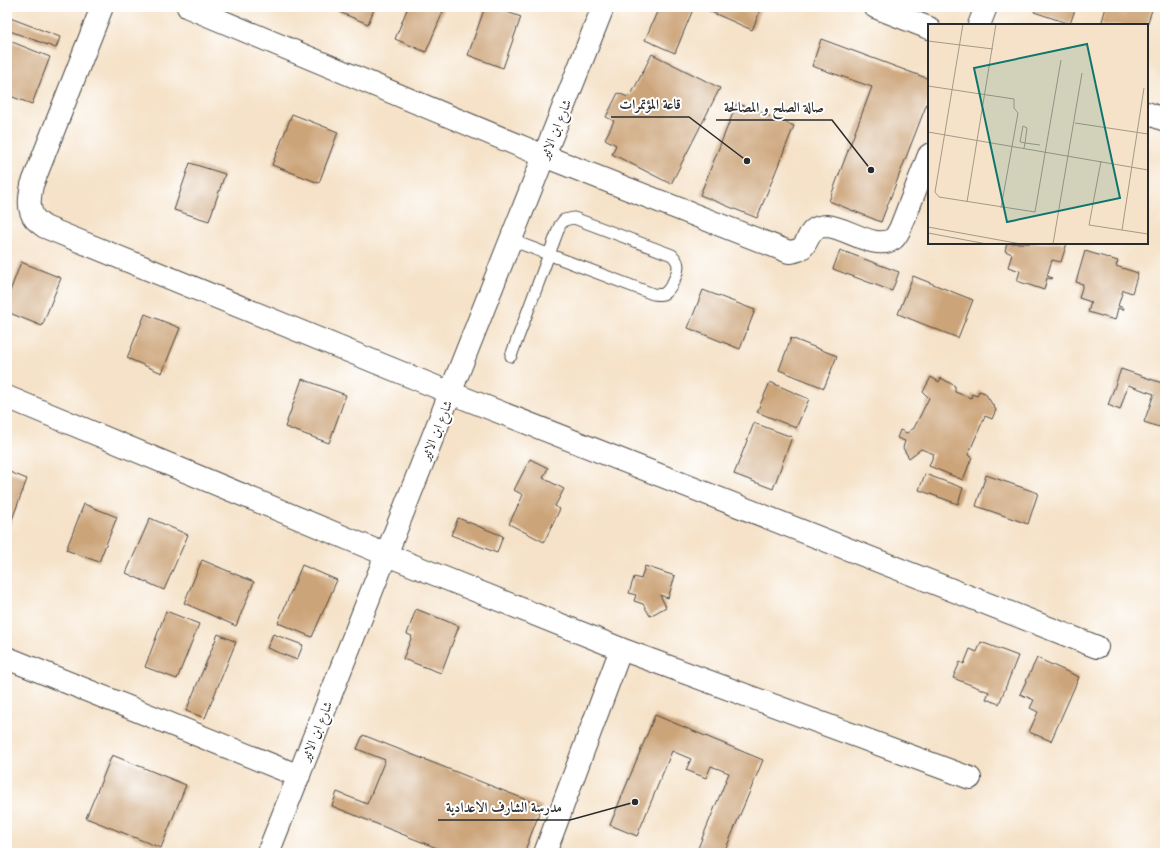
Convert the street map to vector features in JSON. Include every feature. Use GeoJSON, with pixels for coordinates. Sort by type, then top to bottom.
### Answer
{"type":"FeatureCollection","features":[{"type":"Feature","properties":{"kind":"street"},"geometry":{"type":"LineString","coordinates":[[102,7],[32,185],[30,198],[31,210],[35,219],[46,227],[451,393],[1097,647]]}},
{"type":"Feature","properties":{"kind":"street"},"geometry":{"type":"LineString","coordinates":[[188,7],[544,156],[789,252],[799,250],[811,233],[819,227],[829,226],[876,242],[885,243],[894,238],[900,229],[928,158]]}},
{"type":"Feature","properties":{"kind":"street","name":"شارع ابن الاثير"},"geometry":{"type":"LineString","coordinates":[[268,853],[603,7]]}},
{"type":"Feature","properties":{"kind":"street"},"geometry":{"type":"LineString","coordinates":[[875,7],[928,28]]}},
{"type":"Feature","properties":{"kind":"street"},"geometry":{"type":"LineString","coordinates":[[979,24],[986,7]]}},
{"type":"Feature","properties":{"kind":"street"},"geometry":{"type":"LineString","coordinates":[[1148,113],[1165,120]]}},
{"type":"Feature","properties":{"kind":"street"},"geometry":{"type":"LineString","coordinates":[[7,397],[387,555],[621,649],[970,778]]}},
{"type":"Feature","properties":{"kind":"street"},"geometry":{"type":"LineString","coordinates":[[545,853],[621,649]]}},
{"type":"Feature","properties":{"kind":"street"},"geometry":{"type":"LineString","coordinates":[[7,658],[298,776]]}},
{"type":"Feature","properties":{"kind":"lane"},"geometry":{"type":"LineString","coordinates":[[511,356],[549,254],[560,225],[564,220],[574,218],[672,255],[677,260],[678,265],[671,286],[663,294],[658,295],[549,254],[512,240]]}},
{"type":"Feature","properties":{"kind":"building"},"geometry":{"type":"Polygon","coordinates":[[[341,7],[375,7],[368,24],[339,12],[341,7]]]}},
{"type":"Feature","properties":{"kind":"building"},"geometry":{"type":"Polygon","coordinates":[[[408,7],[445,7],[426,52],[395,39],[408,7]]]}},
{"type":"Feature","properties":{"kind":"building"},"geometry":{"type":"Polygon","coordinates":[[[485,7],[493,7],[521,17],[503,68],[468,55],[485,7]]]}},
{"type":"Feature","properties":{"kind":"building"},"geometry":{"type":"Polygon","coordinates":[[[659,7],[694,7],[675,53],[645,40],[659,7]]]}},
{"type":"Feature","properties":{"kind":"building"},"geometry":{"type":"Polygon","coordinates":[[[700,7],[762,7],[752,30],[700,7]]]}},
{"type":"Feature","properties":{"kind":"building"},"geometry":{"type":"Polygon","coordinates":[[[1036,7],[1076,7],[1070,24],[1034,12],[1036,7]]]}},
{"type":"Feature","properties":{"kind":"building"},"geometry":{"type":"Polygon","coordinates":[[[1106,7],[1153,7],[1147,24],[1101,24],[1106,7]]]}},
{"type":"Feature","properties":{"kind":"building"},"geometry":{"type":"Polygon","coordinates":[[[10,18],[60,37],[56,48],[7,30],[7,25],[10,18]]]}},
{"type":"Feature","properties":{"kind":"building"},"geometry":{"type":"Polygon","coordinates":[[[821,39],[928,79],[928,101],[881,222],[829,201],[872,87],[812,66],[821,39]]]}},
{"type":"Feature","properties":{"kind":"building"},"geometry":{"type":"Polygon","coordinates":[[[7,40],[50,57],[32,104],[7,95],[7,40]]]}},
{"type":"Feature","properties":{"kind":"building"},"geometry":{"type":"Polygon","coordinates":[[[652,54],[720,88],[671,184],[612,154],[616,145],[605,139],[614,121],[606,117],[618,93],[628,97],[632,93],[652,54]]]}},
{"type":"Feature","properties":{"kind":"building"},"geometry":{"type":"Polygon","coordinates":[[[737,103],[794,126],[757,218],[700,195],[737,103]]]}},
{"type":"Feature","properties":{"kind":"building"},"geometry":{"type":"Polygon","coordinates":[[[292,114],[338,132],[319,183],[272,165],[292,114]]]}},
{"type":"Feature","properties":{"kind":"building"},"geometry":{"type":"Polygon","coordinates":[[[190,163],[225,174],[209,221],[174,210],[190,163]]]}},
{"type":"Feature","properties":{"kind":"building"},"geometry":{"type":"Polygon","coordinates":[[[1007,244],[1067,244],[1061,262],[1052,260],[1047,276],[1053,278],[1047,278],[1044,290],[1017,281],[1020,271],[1008,267],[1012,254],[1005,251],[1007,244]]]}},
{"type":"Feature","properties":{"kind":"building"},"geometry":{"type":"Polygon","coordinates":[[[840,250],[899,272],[892,291],[833,269],[840,250]]]}},
{"type":"Feature","properties":{"kind":"building"},"geometry":{"type":"Polygon","coordinates":[[[1085,251],[1118,261],[1116,266],[1138,273],[1132,293],[1123,290],[1118,306],[1124,308],[1123,310],[1118,308],[1115,320],[1088,312],[1091,302],[1079,298],[1083,284],[1076,282],[1085,251]]]}},
{"type":"Feature","properties":{"kind":"building"},"geometry":{"type":"Polygon","coordinates":[[[21,262],[61,278],[42,326],[7,312],[7,299],[21,262]]]}},
{"type":"Feature","properties":{"kind":"building"},"geometry":{"type":"Polygon","coordinates":[[[913,276],[973,300],[958,338],[898,314],[913,276]]]}},
{"type":"Feature","properties":{"kind":"building"},"geometry":{"type":"Polygon","coordinates":[[[703,290],[755,310],[740,349],[688,328],[703,290]]]}},
{"type":"Feature","properties":{"kind":"building"},"geometry":{"type":"Polygon","coordinates":[[[145,314],[180,328],[162,373],[127,358],[145,314]]]}},
{"type":"Feature","properties":{"kind":"building"},"geometry":{"type":"Polygon","coordinates":[[[791,338],[837,356],[824,388],[779,370],[791,338]]]}},
{"type":"Feature","properties":{"kind":"building"},"geometry":{"type":"Polygon","coordinates":[[[1121,369],[1165,384],[1165,411],[1159,427],[1144,422],[1154,394],[1128,385],[1120,410],[1108,405],[1121,369]]]}},
{"type":"Feature","properties":{"kind":"building"},"geometry":{"type":"Polygon","coordinates":[[[931,377],[939,382],[941,378],[955,386],[955,392],[971,398],[972,394],[977,396],[979,391],[985,393],[996,410],[992,419],[985,416],[968,455],[972,457],[963,480],[929,466],[934,454],[921,449],[909,458],[903,448],[905,441],[897,438],[900,430],[907,433],[914,428],[929,398],[923,392],[931,377]]]}},
{"type":"Feature","properties":{"kind":"building"},"geometry":{"type":"Polygon","coordinates":[[[302,379],[346,395],[329,443],[285,427],[302,379]]]}},
{"type":"Feature","properties":{"kind":"building"},"geometry":{"type":"Polygon","coordinates":[[[770,382],[809,399],[796,428],[757,412],[770,382]]]}},
{"type":"Feature","properties":{"kind":"building"},"geometry":{"type":"Polygon","coordinates":[[[754,423],[792,437],[773,489],[734,474],[754,423]]]}},
{"type":"Feature","properties":{"kind":"building"},"geometry":{"type":"Polygon","coordinates":[[[530,459],[548,468],[543,478],[564,489],[555,506],[560,509],[544,542],[509,524],[523,495],[514,490],[530,459]]]}},
{"type":"Feature","properties":{"kind":"building"},"geometry":{"type":"Polygon","coordinates":[[[7,471],[27,479],[10,525],[7,524],[7,471]]]}},
{"type":"Feature","properties":{"kind":"building"},"geometry":{"type":"Polygon","coordinates":[[[925,474],[963,488],[958,504],[919,490],[925,474]]]}},
{"type":"Feature","properties":{"kind":"building"},"geometry":{"type":"Polygon","coordinates":[[[986,475],[1038,493],[1028,524],[976,506],[986,475]]]}},
{"type":"Feature","properties":{"kind":"building"},"geometry":{"type":"Polygon","coordinates":[[[84,504],[117,517],[99,562],[66,550],[84,504]]]}},
{"type":"Feature","properties":{"kind":"building"},"geometry":{"type":"Polygon","coordinates":[[[150,518],[188,535],[164,590],[126,573],[150,518]]]}},
{"type":"Feature","properties":{"kind":"building"},"geometry":{"type":"Polygon","coordinates":[[[458,518],[503,536],[497,553],[451,535],[458,518]]]}},
{"type":"Feature","properties":{"kind":"building"},"geometry":{"type":"Polygon","coordinates":[[[202,560],[254,582],[236,626],[184,603],[202,560]]]}},
{"type":"Feature","properties":{"kind":"building"},"geometry":{"type":"Polygon","coordinates":[[[302,565],[337,580],[312,637],[278,623],[302,565]]]}},
{"type":"Feature","properties":{"kind":"building"},"geometry":{"type":"Polygon","coordinates":[[[645,566],[675,576],[668,598],[660,595],[666,607],[650,616],[643,604],[634,601],[636,595],[629,593],[634,577],[641,579],[645,566]]]}},
{"type":"Feature","properties":{"kind":"building"},"geometry":{"type":"Polygon","coordinates":[[[416,609],[459,626],[441,673],[403,659],[412,636],[407,634],[416,609]]]}},
{"type":"Feature","properties":{"kind":"building"},"geometry":{"type":"Polygon","coordinates":[[[166,611],[199,624],[177,679],[145,667],[166,611]]]}},
{"type":"Feature","properties":{"kind":"building"},"geometry":{"type":"Polygon","coordinates":[[[218,634],[236,642],[205,718],[186,711],[218,634]]]}},
{"type":"Feature","properties":{"kind":"building"},"geometry":{"type":"Polygon","coordinates":[[[273,634],[303,645],[297,660],[267,648],[273,634]]]}},
{"type":"Feature","properties":{"kind":"building"},"geometry":{"type":"Polygon","coordinates":[[[981,642],[1018,656],[999,704],[986,699],[989,692],[953,678],[960,662],[964,664],[970,649],[977,652],[981,642]]]}},
{"type":"Feature","properties":{"kind":"building"},"geometry":{"type":"Polygon","coordinates":[[[1037,658],[1079,677],[1051,741],[1029,732],[1038,712],[1030,708],[1034,700],[1020,694],[1037,658]]]}},
{"type":"Feature","properties":{"kind":"building"},"geometry":{"type":"Polygon","coordinates":[[[655,715],[763,760],[724,853],[696,853],[729,773],[711,766],[706,778],[686,770],[691,759],[672,751],[637,836],[610,825],[655,715]]]}},
{"type":"Feature","properties":{"kind":"building"},"geometry":{"type":"Polygon","coordinates":[[[363,735],[542,806],[524,853],[449,853],[332,806],[337,792],[367,804],[385,760],[357,749],[363,735]]]}},
{"type":"Feature","properties":{"kind":"building"},"geometry":{"type":"Polygon","coordinates":[[[112,755],[186,785],[161,848],[86,818],[112,755]]]}},
{"type":"Feature","properties":{"kind":"place","name":"قاعة المؤتمرات"},"geometry":{"type":"Point","coordinates":[747,161]}},
{"type":"Feature","properties":{"kind":"place","name":"صالة الصلح و المصالحة"},"geometry":{"type":"Point","coordinates":[871,170]}},
{"type":"Feature","properties":{"kind":"place","name":"مدرسة الشارف الاعدادية"},"geometry":{"type":"Point","coordinates":[635,802]}}]}
